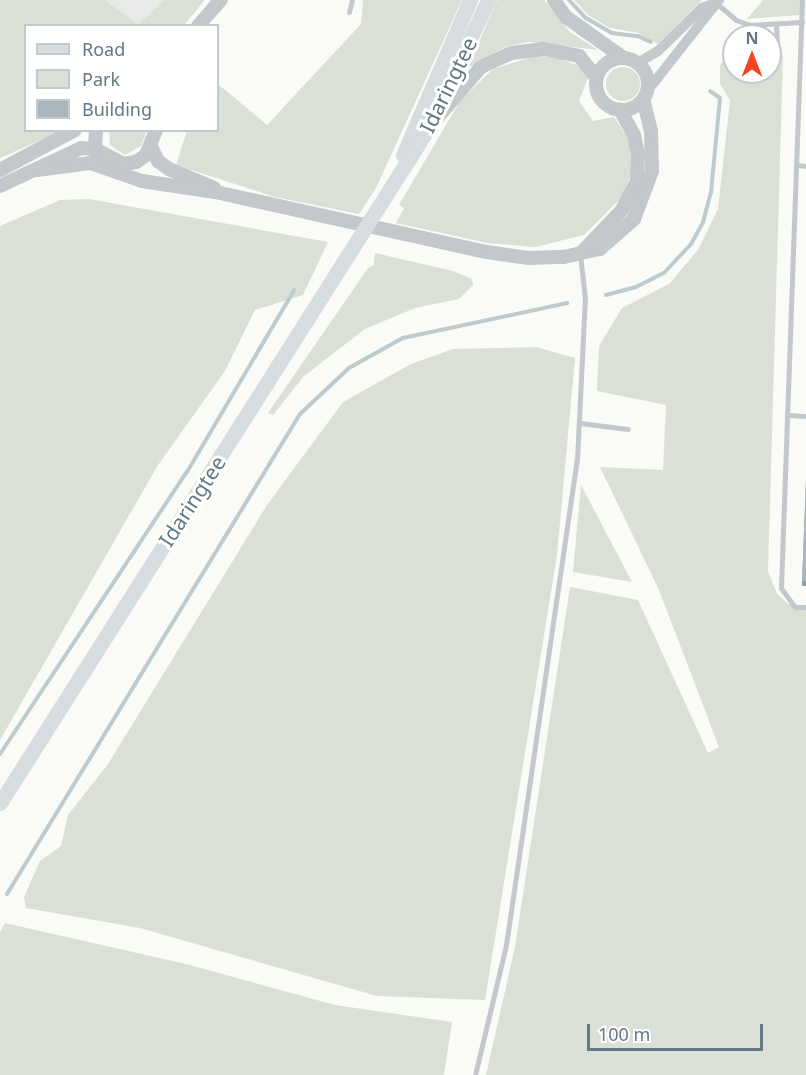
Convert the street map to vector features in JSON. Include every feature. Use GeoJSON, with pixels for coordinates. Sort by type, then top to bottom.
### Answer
{"type":"FeatureCollection","features":[{"type":"Feature","properties":{"kind":"main road","name":"Idaringtee"},"geometry":{"type":"LineString","coordinates":[[384,199],[470,0]]}},
{"type":"Feature","properties":{"kind":"main road","name":"Idaringtee"},"geometry":{"type":"LineString","coordinates":[[0,803],[351,254],[426,132],[488,0]]}},
{"type":"Feature","properties":{"kind":"street"},"geometry":{"type":"LineString","coordinates":[[208,19],[221,0]]}},
{"type":"Feature","properties":{"kind":"street"},"geometry":{"type":"LineString","coordinates":[[37,170],[80,163],[142,181],[220,194],[487,252],[528,258],[580,254],[600,249],[634,219],[645,198],[653,155],[645,95],[648,76],[638,63],[622,57],[566,17],[554,0]]}},
{"type":"Feature","properties":{"kind":"street"},"geometry":{"type":"LineString","coordinates":[[638,63],[658,51],[702,8],[717,2]]}},
{"type":"Feature","properties":{"kind":"street"},"geometry":{"type":"LineString","coordinates":[[620,110],[645,95],[717,2]]}},
{"type":"Feature","properties":{"kind":"street"},"geometry":{"type":"LineString","coordinates":[[426,132],[481,67],[511,53],[544,49],[579,56],[597,78],[604,102],[620,110],[634,135],[638,154],[637,181],[622,210],[580,254]]}},
{"type":"Feature","properties":{"kind":"street"},"geometry":{"type":"LineString","coordinates":[[597,78],[606,63],[622,57]]}},
{"type":"Feature","properties":{"kind":"street"},"geometry":{"type":"LineString","coordinates":[[0,170],[71,132]]}},
{"type":"Feature","properties":{"kind":"street"},"geometry":{"type":"LineString","coordinates":[[96,132],[95,149],[106,169]]}},
{"type":"Feature","properties":{"kind":"street"},"geometry":{"type":"LineString","coordinates":[[154,136],[158,161],[169,169],[211,185],[220,194]]}},
{"type":"Feature","properties":{"kind":"street"},"geometry":{"type":"LineString","coordinates":[[0,186],[81,148],[95,149],[123,164],[136,162],[154,136]]}},
{"type":"Feature","properties":{"kind":"lane"},"geometry":{"type":"LineString","coordinates":[[349,12],[352,0]]}},
{"type":"Feature","properties":{"kind":"lane"},"geometry":{"type":"LineString","coordinates":[[802,0],[803,84],[796,165],[781,588],[795,607],[806,607]]}},
{"type":"Feature","properties":{"kind":"lane"},"geometry":{"type":"LineString","coordinates":[[717,2],[736,21],[746,24]]}},
{"type":"Feature","properties":{"kind":"lane"},"geometry":{"type":"LineString","coordinates":[[776,24],[802,22]]}},
{"type":"Feature","properties":{"kind":"lane"},"geometry":{"type":"LineString","coordinates":[[796,165],[806,166]]}},
{"type":"Feature","properties":{"kind":"lane"},"geometry":{"type":"LineString","coordinates":[[475,1075],[506,945],[580,423],[585,298],[580,254]]}},
{"type":"Feature","properties":{"kind":"lane"},"geometry":{"type":"LineString","coordinates":[[787,415],[806,416]]}},
{"type":"Feature","properties":{"kind":"lane"},"geometry":{"type":"LineString","coordinates":[[580,423],[628,429]]}},
{"type":"Feature","properties":{"kind":"shaded area"},"geometry":{"type":"Polygon","coordinates":[[[105,0],[164,0],[140,24],[135,24],[105,0]]]}},
{"type":"Feature","properties":{"kind":"green space"},"geometry":{"type":"Polygon","coordinates":[[[0,0],[105,0],[137,24],[24,24],[24,132],[60,132],[0,158],[0,0]]]}},
{"type":"Feature","properties":{"kind":"green space"},"geometry":{"type":"Polygon","coordinates":[[[164,0],[205,0],[185,24],[139,24],[164,0]]]}},
{"type":"Feature","properties":{"kind":"green space"},"geometry":{"type":"Polygon","coordinates":[[[363,0],[462,0],[376,188],[359,214],[275,197],[176,165],[187,132],[219,132],[219,85],[267,125],[361,24],[363,0]]]}},
{"type":"Feature","properties":{"kind":"green space"},"geometry":{"type":"Polygon","coordinates":[[[497,0],[544,0],[570,32],[598,50],[530,42],[507,46],[468,68],[497,0]]]}},
{"type":"Feature","properties":{"kind":"green space"},"geometry":{"type":"Polygon","coordinates":[[[574,0],[702,0],[658,44],[638,33],[610,28],[588,15],[574,0]]]}},
{"type":"Feature","properties":{"kind":"green space"},"geometry":{"type":"Polygon","coordinates":[[[763,0],[800,0],[800,15],[747,19],[763,0]]]}},
{"type":"Feature","properties":{"kind":"green space"},"geometry":{"type":"Polygon","coordinates":[[[535,56],[556,57],[582,67],[588,78],[579,101],[593,121],[614,117],[631,143],[631,174],[621,198],[584,235],[535,247],[487,243],[396,223],[404,208],[399,205],[460,101],[493,69],[535,56]]]}},
{"type":"Feature","properties":{"kind":"green space"},"geometry":{"type":"Polygon","coordinates":[[[783,56],[768,571],[777,594],[788,604],[806,606],[806,1075],[486,1075],[515,947],[570,587],[638,600],[708,753],[719,747],[659,590],[600,467],[663,470],[666,405],[597,391],[599,346],[622,308],[669,284],[698,250],[718,209],[730,100],[720,84],[722,63],[722,84],[782,84],[783,56]]]}},
{"type":"Feature","properties":{"kind":"green space"},"geometry":{"type":"Polygon","coordinates":[[[623,67],[635,72],[640,84],[635,96],[623,101],[611,96],[606,84],[611,72],[623,67]]]}},
{"type":"Feature","properties":{"kind":"green space"},"geometry":{"type":"Polygon","coordinates":[[[109,132],[146,132],[141,146],[125,155],[110,145],[109,132]]]}},
{"type":"Feature","properties":{"kind":"green space"},"geometry":{"type":"Polygon","coordinates":[[[89,199],[328,242],[303,295],[255,310],[225,371],[158,465],[0,740],[0,226],[60,200],[89,199]]]}},
{"type":"Feature","properties":{"kind":"green space"},"geometry":{"type":"Polygon","coordinates":[[[375,253],[453,271],[472,279],[473,285],[459,299],[415,308],[365,329],[304,376],[273,415],[268,413],[368,268],[374,265],[375,253]]]}},
{"type":"Feature","properties":{"kind":"green space"},"geometry":{"type":"Polygon","coordinates":[[[536,347],[575,358],[557,555],[485,1000],[377,996],[140,928],[26,908],[24,897],[40,861],[61,846],[68,815],[108,764],[267,505],[343,402],[411,364],[453,349],[536,347]]]}},
{"type":"Feature","properties":{"kind":"green space"},"geometry":{"type":"Polygon","coordinates":[[[581,485],[632,582],[573,572],[581,485]]]}},
{"type":"Feature","properties":{"kind":"green space"},"geometry":{"type":"Polygon","coordinates":[[[5,923],[190,965],[335,1005],[452,1022],[444,1075],[0,1075],[0,932],[5,923]]]}},
{"type":"Feature","properties":{"kind":"building"},"geometry":{"type":"Polygon","coordinates":[[[806,481],[806,581],[802,581],[806,481]]]}},
{"type":"Feature","properties":{"kind":"waterway"},"geometry":{"type":"LineString","coordinates":[[569,0],[586,18],[612,33],[638,36],[651,42]]}},
{"type":"Feature","properties":{"kind":"waterway"},"geometry":{"type":"LineString","coordinates":[[606,295],[636,287],[664,273],[691,244],[703,222],[711,192],[720,98],[710,91]]}},
{"type":"Feature","properties":{"kind":"waterway"},"geometry":{"type":"LineString","coordinates":[[0,754],[187,472],[294,290]]}},
{"type":"Feature","properties":{"kind":"waterway"},"geometry":{"type":"LineString","coordinates":[[7,894],[300,414],[349,368],[403,338],[567,303]]}}]}
